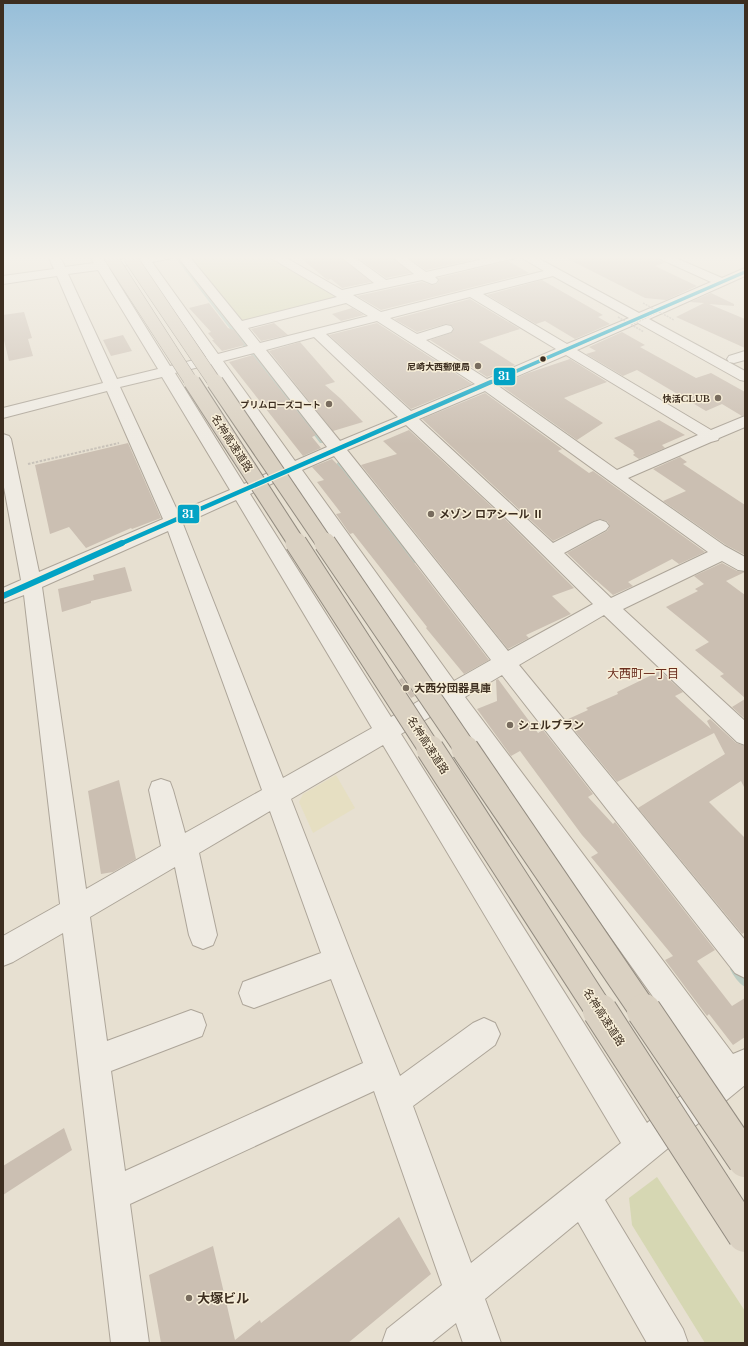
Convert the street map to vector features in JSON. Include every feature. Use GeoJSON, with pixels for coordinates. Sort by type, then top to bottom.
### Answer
{"type":"FeatureCollection","features":[{"type":"Feature","properties":{"kind":"highway","name":"名神高速道路"},"geometry":{"type":"LineString","coordinates":[[142,319],[745,1235]]}},
{"type":"Feature","properties":{"kind":"highway","name":"名神高速道路"},"geometry":{"type":"LineString","coordinates":[[180,319],[745,1160]]}},
{"type":"Feature","properties":{"kind":"street"},"geometry":{"type":"LineString","coordinates":[[82,319],[189,561],[338,961],[388,1085],[482,1343]]}},
{"type":"Feature","properties":{"kind":"street"},"geometry":{"type":"LineString","coordinates":[[137,319],[166,371],[643,1148]]}},
{"type":"Feature","properties":{"kind":"street"},"geometry":{"type":"LineString","coordinates":[[185,319],[451,694],[738,1071],[400,1343]]}},
{"type":"Feature","properties":{"kind":"street"},"geometry":{"type":"LineString","coordinates":[[233,319],[745,964]]}},
{"type":"Feature","properties":{"kind":"street"},"geometry":{"type":"LineString","coordinates":[[239,326],[265,319]]}},
{"type":"Feature","properties":{"kind":"street"},"geometry":{"type":"LineString","coordinates":[[3,413],[368,319]]}},
{"type":"Feature","properties":{"kind":"street"},"geometry":{"type":"LineString","coordinates":[[384,319],[485,384],[718,550],[745,565]]}},
{"type":"Feature","properties":{"kind":"street"},"geometry":{"type":"LineString","coordinates":[[515,319],[712,437]]}},
{"type":"Feature","properties":{"kind":"street"},"geometry":{"type":"LineString","coordinates":[[3,596],[292,468],[640,319]]}},
{"type":"Feature","properties":{"kind":"street"},"geometry":{"type":"LineString","coordinates":[[647,319],[745,377]]}},
{"type":"Feature","properties":{"kind":"street"},"geometry":{"type":"LineString","coordinates":[[648,319],[741,360]]}},
{"type":"Feature","properties":{"kind":"street"},"geometry":{"type":"LineString","coordinates":[[416,339],[446,330]]}},
{"type":"Feature","properties":{"kind":"street"},"geometry":{"type":"LineString","coordinates":[[316,332],[745,735]]}},
{"type":"Feature","properties":{"kind":"street"},"geometry":{"type":"LineString","coordinates":[[615,477],[712,437],[745,421]]}},
{"type":"Feature","properties":{"kind":"street"},"geometry":{"type":"LineString","coordinates":[[6,459],[33,584],[130,1343]]}},
{"type":"Feature","properties":{"kind":"street"},"geometry":{"type":"LineString","coordinates":[[551,552],[600,526]]}},
{"type":"Feature","properties":{"kind":"street"},"geometry":{"type":"LineString","coordinates":[[3,952],[276,794],[506,664],[595,611],[608,607],[724,552]]}},
{"type":"Feature","properties":{"kind":"street"},"geometry":{"type":"LineString","coordinates":[[161,790],[180,850],[203,935]]}},
{"type":"Feature","properties":{"kind":"street"},"geometry":{"type":"LineString","coordinates":[[254,993],[338,961]]}},
{"type":"Feature","properties":{"kind":"street"},"geometry":{"type":"LineString","coordinates":[[94,1062],[191,1025]]}},
{"type":"Feature","properties":{"kind":"street"},"geometry":{"type":"LineString","coordinates":[[111,1195],[388,1085],[484,1034]]}},
{"type":"Feature","properties":{"kind":"street"},"geometry":{"type":"LineString","coordinates":[[583,1196],[669,1343]]}},
{"type":"Feature","properties":{"kind":"path"},"geometry":{"type":"LineString","coordinates":[[662,319],[674,320]]}},
{"type":"Feature","properties":{"kind":"path"},"geometry":{"type":"LineString","coordinates":[[6,459],[136,439]]}},
{"type":"Feature","properties":{"kind":"shaded area"},"geometry":{"type":"Polygon","coordinates":[[[336,775],[355,808],[313,833],[299,802],[303,794],[336,775]]]}},
{"type":"Feature","properties":{"kind":"green space"},"geometry":{"type":"Polygon","coordinates":[[[240,319],[259,319],[243,323],[240,319]]]}},
{"type":"Feature","properties":{"kind":"green space"},"geometry":{"type":"Polygon","coordinates":[[[657,1177],[745,1311],[745,1343],[705,1343],[632,1225],[629,1198],[657,1177]]]}},
{"type":"Feature","properties":{"kind":"building"},"geometry":{"type":"Polygon","coordinates":[[[3,319],[26,319],[32,338],[28,339],[33,356],[9,361],[3,336],[3,319]]]}},
{"type":"Feature","properties":{"kind":"building"},"geometry":{"type":"Polygon","coordinates":[[[199,319],[221,319],[228,328],[234,330],[245,345],[222,351],[208,333],[211,332],[199,319]]]}},
{"type":"Feature","properties":{"kind":"building"},"geometry":{"type":"Polygon","coordinates":[[[338,319],[349,319],[341,321],[338,319]]]}},
{"type":"Feature","properties":{"kind":"building"},"geometry":{"type":"Polygon","coordinates":[[[394,319],[503,319],[520,329],[479,342],[515,365],[487,377],[430,340],[451,333],[454,328],[451,325],[446,324],[417,332],[394,319]]]}},
{"type":"Feature","properties":{"kind":"building"},"geometry":{"type":"Polygon","coordinates":[[[527,319],[601,319],[610,324],[575,339],[545,321],[536,324],[527,319]]]}},
{"type":"Feature","properties":{"kind":"building"},"geometry":{"type":"Polygon","coordinates":[[[680,319],[745,319],[745,348],[680,319]]]}},
{"type":"Feature","properties":{"kind":"building"},"geometry":{"type":"Polygon","coordinates":[[[274,323],[288,335],[261,341],[251,329],[274,323]]]}},
{"type":"Feature","properties":{"kind":"building"},"geometry":{"type":"Polygon","coordinates":[[[377,323],[472,384],[411,409],[329,335],[377,323]]]}},
{"type":"Feature","properties":{"kind":"building"},"geometry":{"type":"Polygon","coordinates":[[[622,332],[645,345],[640,347],[696,378],[711,373],[745,392],[745,415],[742,416],[722,404],[706,411],[637,370],[623,376],[586,354],[596,351],[589,347],[622,332]]]}},
{"type":"Feature","properties":{"kind":"building"},"geometry":{"type":"Polygon","coordinates":[[[123,335],[132,351],[111,356],[103,340],[123,335]]]}},
{"type":"Feature","properties":{"kind":"building"},"geometry":{"type":"Polygon","coordinates":[[[300,342],[335,382],[325,385],[363,422],[333,431],[269,351],[300,342]]]}},
{"type":"Feature","properties":{"kind":"building"},"geometry":{"type":"Polygon","coordinates":[[[253,355],[316,435],[312,437],[321,448],[303,456],[229,362],[253,355]]]}},
{"type":"Feature","properties":{"kind":"building"},"geometry":{"type":"Polygon","coordinates":[[[570,359],[607,382],[564,398],[603,423],[577,440],[500,385],[528,373],[570,359]]]}},
{"type":"Feature","properties":{"kind":"building"},"geometry":{"type":"Polygon","coordinates":[[[485,393],[562,449],[558,451],[589,473],[593,471],[705,552],[679,564],[672,559],[628,582],[633,586],[613,595],[567,553],[607,531],[610,526],[607,521],[600,519],[594,521],[553,541],[422,419],[485,393]]]}},
{"type":"Feature","properties":{"kind":"building"},"geometry":{"type":"Polygon","coordinates":[[[659,420],[685,435],[662,445],[665,448],[639,459],[633,455],[635,453],[633,452],[634,451],[614,438],[659,420]]]}},
{"type":"Feature","properties":{"kind":"building"},"geometry":{"type":"Polygon","coordinates":[[[409,430],[505,519],[574,588],[552,596],[571,614],[526,635],[529,638],[508,649],[361,465],[397,454],[383,441],[409,430]]]}},
{"type":"Feature","properties":{"kind":"building"},"geometry":{"type":"Polygon","coordinates":[[[128,443],[161,518],[132,529],[131,528],[86,548],[69,527],[50,534],[35,465],[128,443]]]}},
{"type":"Feature","properties":{"kind":"building"},"geometry":{"type":"Polygon","coordinates":[[[680,457],[687,462],[683,464],[745,505],[745,555],[726,545],[663,501],[686,491],[653,469],[680,457]]]}},
{"type":"Feature","properties":{"kind":"building"},"geometry":{"type":"Polygon","coordinates":[[[332,459],[342,469],[489,660],[464,674],[426,628],[427,627],[353,533],[350,534],[336,514],[341,513],[317,482],[324,480],[312,467],[332,459]]]}},
{"type":"Feature","properties":{"kind":"building"},"geometry":{"type":"Polygon","coordinates":[[[722,563],[737,571],[745,572],[726,581],[745,595],[745,698],[720,676],[724,674],[695,650],[709,642],[666,607],[698,591],[695,589],[704,584],[694,576],[722,563]]]}},
{"type":"Feature","properties":{"kind":"building"},"geometry":{"type":"Polygon","coordinates":[[[125,567],[132,591],[91,601],[91,603],[62,612],[58,589],[94,580],[93,575],[125,567]]]}},
{"type":"Feature","properties":{"kind":"building"},"geometry":{"type":"Polygon","coordinates":[[[660,671],[683,692],[675,696],[711,729],[707,721],[710,719],[736,743],[745,746],[745,789],[741,781],[709,802],[745,838],[745,932],[742,934],[638,808],[725,754],[714,733],[617,782],[566,720],[588,710],[586,708],[618,694],[617,692],[660,671]]]}},
{"type":"Feature","properties":{"kind":"building"},"geometry":{"type":"Polygon","coordinates":[[[402,678],[415,696],[411,698],[399,680],[402,678]]]}},
{"type":"Feature","properties":{"kind":"building"},"geometry":{"type":"Polygon","coordinates":[[[498,679],[538,733],[543,730],[593,794],[588,797],[613,824],[615,822],[715,950],[697,961],[732,1006],[745,998],[745,1037],[733,1045],[709,1014],[707,1016],[665,960],[673,956],[591,857],[598,853],[582,835],[520,751],[511,756],[477,709],[497,701],[496,680],[498,679]]]}},
{"type":"Feature","properties":{"kind":"building"},"geometry":{"type":"Polygon","coordinates":[[[745,699],[745,719],[732,707],[745,699]]]}},
{"type":"Feature","properties":{"kind":"building"},"geometry":{"type":"Polygon","coordinates":[[[119,780],[136,859],[113,872],[101,874],[88,791],[119,780]]]}},
{"type":"Feature","properties":{"kind":"building"},"geometry":{"type":"Polygon","coordinates":[[[64,1128],[72,1150],[3,1195],[3,1166],[64,1128]]]}},
{"type":"Feature","properties":{"kind":"building"},"geometry":{"type":"Polygon","coordinates":[[[399,1217],[431,1274],[348,1343],[161,1343],[149,1275],[213,1246],[235,1340],[260,1320],[261,1323],[399,1217]]]}},
{"type":"Feature","properties":{"kind":"waterway"},"geometry":{"type":"LineString","coordinates":[[225,319],[246,346]]}},
{"type":"Feature","properties":{"kind":"waterway"},"geometry":{"type":"LineString","coordinates":[[253,354],[322,442]]}},
{"type":"Feature","properties":{"kind":"waterway"},"geometry":{"type":"LineString","coordinates":[[339,464],[416,562]]}},
{"type":"Feature","properties":{"kind":"waterway"},"geometry":{"type":"LineString","coordinates":[[735,969],[745,982]]}},
{"type":"Feature","properties":{"kind":"transit line","name":"31"},"geometry":{"type":"LineString","coordinates":[[3,596],[292,468],[637,319]]}},
{"type":"Feature","properties":{"kind":"place","name":"尼崎大西郵便局"},"geometry":{"type":"Point","coordinates":[478,366]}},
{"type":"Feature","properties":{"kind":"place","name":"快活CLUB"},"geometry":{"type":"Point","coordinates":[718,398]}},
{"type":"Feature","properties":{"kind":"place","name":"プリムローズコート"},"geometry":{"type":"Point","coordinates":[329,404]}},
{"type":"Feature","properties":{"kind":"place","name":"メゾン ロアシール Ⅱ"},"geometry":{"type":"Point","coordinates":[431,514]}},
{"type":"Feature","properties":{"kind":"place","name":"大西分団器具庫"},"geometry":{"type":"Point","coordinates":[406,688]}},
{"type":"Feature","properties":{"kind":"place","name":"シェルブラン"},"geometry":{"type":"Point","coordinates":[510,725]}},
{"type":"Feature","properties":{"kind":"place","name":"大塚ビル"},"geometry":{"type":"Point","coordinates":[189,1298]}},
{"type":"Feature","properties":{"kind":"district","name":"大西町一丁目"},"geometry":{"type":"Point","coordinates":[643,673]}}]}
